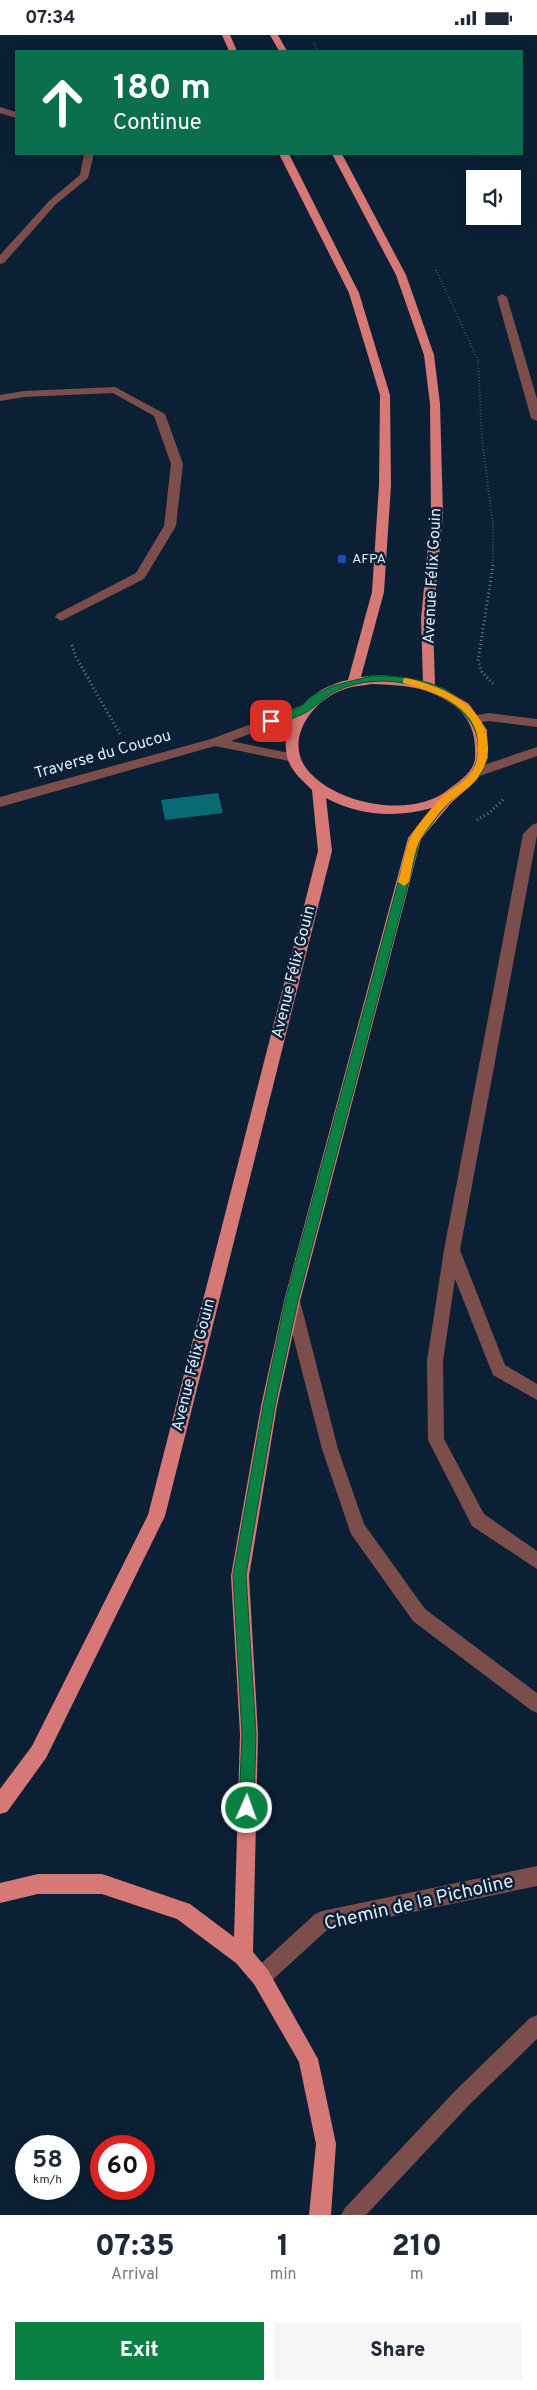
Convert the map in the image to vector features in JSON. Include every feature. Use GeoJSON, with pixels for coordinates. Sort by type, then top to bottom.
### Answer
{"type":"FeatureCollection","features":[{"type":"Feature","properties":{"kind":"main road"},"geometry":{"type":"LineString","coordinates":[[226,35],[234,50]]}},
{"type":"Feature","properties":{"kind":"main road"},"geometry":{"type":"LineString","coordinates":[[274,35],[282,50]]}},
{"type":"Feature","properties":{"kind":"main road"},"geometry":{"type":"LineString","coordinates":[[285,155],[354,293],[385,395],[385,485],[378,592],[354,682]]}},
{"type":"Feature","properties":{"kind":"main road","name":"Avenue Félix Gouin"},"geometry":{"type":"LineString","coordinates":[[338,155],[401,275],[429,355],[435,404],[437,515],[427,619],[429,686]]}},
{"type":"Feature","properties":{"kind":"main road"},"geometry":{"type":"LineString","coordinates":[[389,679],[429,686],[460,703],[475,719],[483,738],[483,757],[477,772],[466,785],[448,798],[424,807],[390,810],[356,806],[335,799],[319,789],[304,774],[294,758],[292,741],[295,724],[305,709],[317,697],[335,688],[354,682],[389,679]]}},
{"type":"Feature","properties":{"kind":"main road","name":"Avenue Félix Gouin"},"geometry":{"type":"LineString","coordinates":[[0,1805],[39,1752],[156,1516],[325,851],[319,789]]}},
{"type":"Feature","properties":{"kind":"main road"},"geometry":{"type":"LineString","coordinates":[[242,1957],[249,1734],[240,1575],[269,1406],[292,1301],[416,838],[448,798]]}},
{"type":"Feature","properties":{"kind":"main road"},"geometry":{"type":"LineString","coordinates":[[0,1893],[38,1884],[102,1884],[183,1911],[242,1957],[261,1977],[308,2059],[326,2144],[320,2215]]}},
{"type":"Feature","properties":{"kind":"street"},"geometry":{"type":"LineString","coordinates":[[0,109],[15,115]]}},
{"type":"Feature","properties":{"kind":"street"},"geometry":{"type":"LineString","coordinates":[[0,261],[53,203],[86,176],[89,155]]}},
{"type":"Feature","properties":{"kind":"street"},"geometry":{"type":"LineString","coordinates":[[502,297],[537,418]]}},
{"type":"Feature","properties":{"kind":"street"},"geometry":{"type":"LineString","coordinates":[[0,398],[24,394],[115,390],[159,414],[178,463],[170,526],[140,576],[61,617]]}},
{"type":"Feature","properties":{"kind":"street","name":"Traverse du Coucou"},"geometry":{"type":"LineString","coordinates":[[0,802],[215,742],[305,709]]}},
{"type":"Feature","properties":{"kind":"street"},"geometry":{"type":"LineString","coordinates":[[475,719],[489,717],[537,723]]}},
{"type":"Feature","properties":{"kind":"street","name":"Traverse du Coucou"},"geometry":{"type":"LineString","coordinates":[[215,742],[294,758]]}},
{"type":"Feature","properties":{"kind":"street"},"geometry":{"type":"LineString","coordinates":[[477,772],[537,751]]}},
{"type":"Feature","properties":{"kind":"street"},"geometry":{"type":"LineString","coordinates":[[537,828],[530,834],[452,1250],[435,1361],[436,1440],[478,1519],[537,1561]]}},
{"type":"Feature","properties":{"kind":"street"},"geometry":{"type":"LineString","coordinates":[[452,1250],[499,1370],[537,1393]]}},
{"type":"Feature","properties":{"kind":"street"},"geometry":{"type":"LineString","coordinates":[[292,1301],[330,1449],[357,1528],[420,1615],[537,1705]]}},
{"type":"Feature","properties":{"kind":"street","name":"Chemin de la Picholine"},"geometry":{"type":"LineString","coordinates":[[261,1977],[322,1921],[537,1876]]}},
{"type":"Feature","properties":{"kind":"street"},"geometry":{"type":"LineString","coordinates":[[352,2215],[463,2097],[537,2025]]}},
{"type":"Feature","properties":{"kind":"path"},"geometry":{"type":"LineString","coordinates":[[480,417],[493,525],[493,574],[478,661],[482,672],[493,684],[502,689]]}},
{"type":"Feature","properties":{"kind":"path"},"geometry":{"type":"LineString","coordinates":[[61,617],[76,657],[122,737]]}},
{"type":"Feature","properties":{"kind":"path"},"geometry":{"type":"LineString","coordinates":[[470,824],[489,813],[509,794]]}},
{"type":"Feature","properties":{"kind":"shaded area"},"geometry":{"type":"Polygon","coordinates":[[[218,793],[223,813],[165,820],[161,800],[218,793]]]}},
{"type":"Feature","properties":{"kind":"slow traffic"},"geometry":{"type":"LineString","coordinates":[[404,882],[416,838],[448,798],[466,785],[477,772],[483,757],[483,738],[475,719],[460,703],[446,693],[429,686],[406,681]]}},
{"type":"Feature","properties":{"kind":"place","name":"AFPA"},"geometry":{"type":"Point","coordinates":[342,559]}},
{"type":"Feature","properties":{"kind":"route"},"geometry":{"type":"LineString","coordinates":[[247,1808],[249,1734],[240,1575],[269,1406],[292,1301],[416,838],[448,798],[466,785],[477,772],[483,757],[483,738],[475,719],[460,703],[446,693],[429,686],[401,679],[371,679],[335,688],[317,697],[305,709],[271,721]]}}]}
